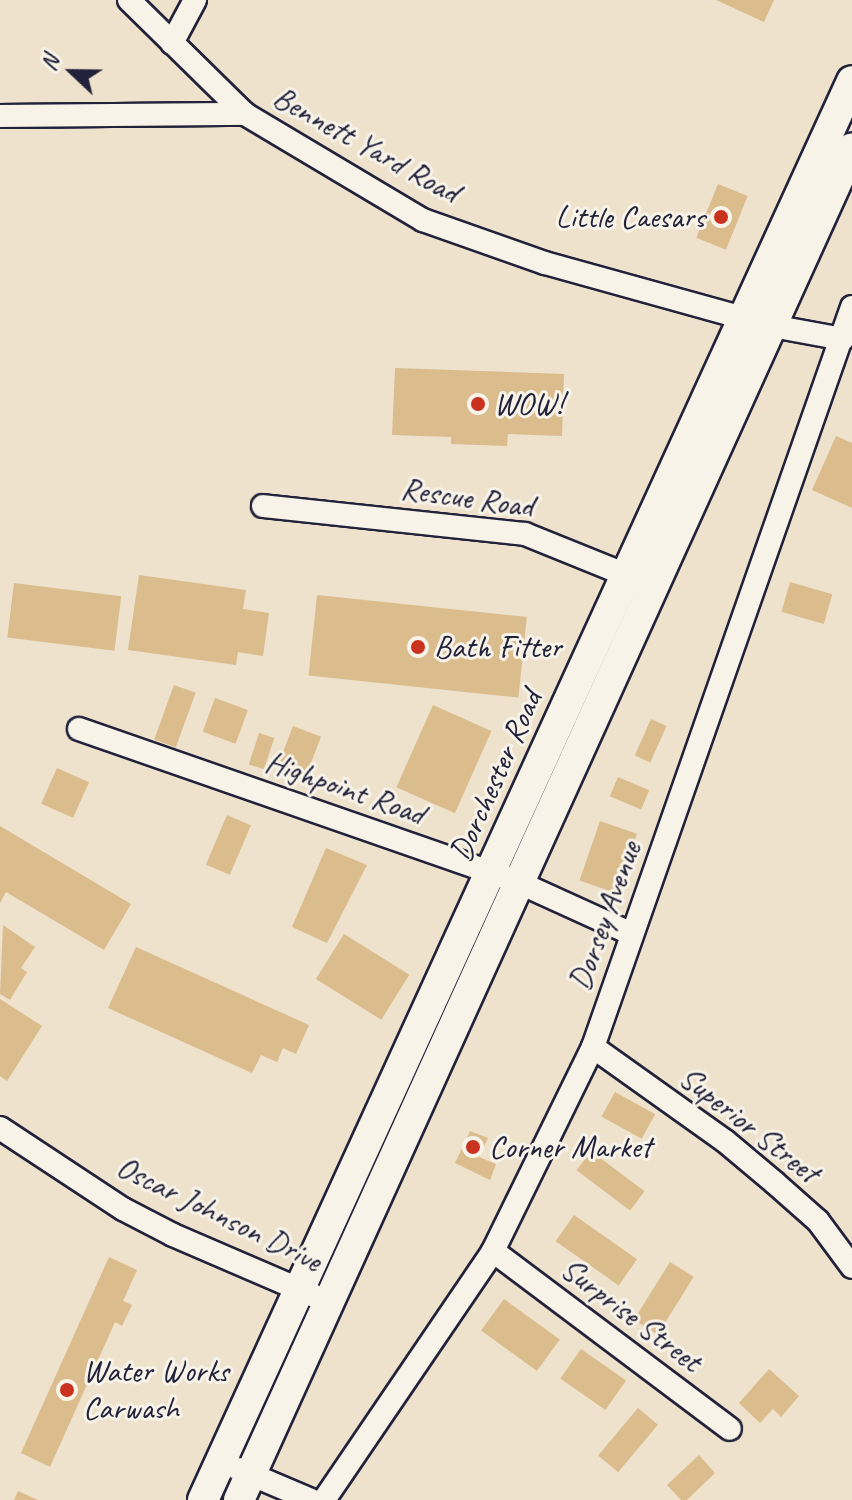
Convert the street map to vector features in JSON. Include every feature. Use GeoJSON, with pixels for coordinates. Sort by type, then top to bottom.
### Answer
{"type":"FeatureCollection","features":[{"type":"Feature","properties":{"kind":"main road","name":"Dorchester Road"},"geometry":{"type":"LineString","coordinates":[[244,1487],[331,1303],[655,586],[852,81]]}},
{"type":"Feature","properties":{"kind":"main road","name":"Dorchester Road"},"geometry":{"type":"LineString","coordinates":[[203,1500],[626,575],[852,148]]}},
{"type":"Feature","properties":{"kind":"street","name":"Bennett Yard Road"},"geometry":{"type":"LineString","coordinates":[[129,0],[245,114],[423,220],[545,263],[758,321],[847,349]]}},
{"type":"Feature","properties":{"kind":"street"},"geometry":{"type":"LineString","coordinates":[[172,43],[195,0]]}},
{"type":"Feature","properties":{"kind":"street"},"geometry":{"type":"LineString","coordinates":[[0,116],[245,114]]}},
{"type":"Feature","properties":{"kind":"street","name":"Dorsey Avenue"},"geometry":{"type":"LineString","coordinates":[[324,1500],[493,1251],[593,1047],[847,349],[852,307]]}},
{"type":"Feature","properties":{"kind":"street","name":"Rescue Road"},"geometry":{"type":"LineString","coordinates":[[263,506],[525,534],[655,586]]}},
{"type":"Feature","properties":{"kind":"street","name":"Highpoint Road"},"geometry":{"type":"LineString","coordinates":[[79,729],[491,872],[632,934]]}},
{"type":"Feature","properties":{"kind":"street","name":"Superior Street"},"geometry":{"type":"LineString","coordinates":[[593,1047],[725,1141],[775,1183],[818,1221],[852,1267]]}},
{"type":"Feature","properties":{"kind":"street","name":"Oscar Johnson Drive"},"geometry":{"type":"LineString","coordinates":[[0,1128],[123,1209],[331,1303]]}},
{"type":"Feature","properties":{"kind":"street","name":"Surprise Street"},"geometry":{"type":"LineString","coordinates":[[493,1251],[730,1429]]}},
{"type":"Feature","properties":{"kind":"street"},"geometry":{"type":"LineString","coordinates":[[220,1463],[244,1487],[311,1500]]}},
{"type":"Feature","properties":{"kind":"building"},"geometry":{"type":"Polygon","coordinates":[[[716,0],[774,0],[764,22],[716,0]]]}},
{"type":"Feature","properties":{"kind":"building","name":"Little Caesars"},"geometry":{"type":"Polygon","coordinates":[[[718,184],[748,196],[726,250],[696,238],[718,184]]]}},
{"type":"Feature","properties":{"kind":"building","name":"WOW!"},"geometry":{"type":"Polygon","coordinates":[[[395,368],[564,374],[562,436],[508,434],[507,446],[451,444],[451,437],[392,435],[395,368]]]}},
{"type":"Feature","properties":{"kind":"building"},"geometry":{"type":"Polygon","coordinates":[[[836,436],[852,443],[852,508],[812,490],[836,436]]]}},
{"type":"Feature","properties":{"kind":"building"},"geometry":{"type":"Polygon","coordinates":[[[139,575],[246,590],[243,609],[269,613],[263,656],[238,652],[236,665],[128,650],[139,575]]]}},
{"type":"Feature","properties":{"kind":"building"},"geometry":{"type":"Polygon","coordinates":[[[790,582],[832,594],[824,624],[781,612],[790,582]]]}},
{"type":"Feature","properties":{"kind":"building"},"geometry":{"type":"Polygon","coordinates":[[[14,583],[121,596],[114,651],[7,638],[14,583]]]}},
{"type":"Feature","properties":{"kind":"building","name":"Bath Fitter"},"geometry":{"type":"Polygon","coordinates":[[[317,595],[527,617],[518,698],[309,676],[317,595]]]}},
{"type":"Feature","properties":{"kind":"building"},"geometry":{"type":"Polygon","coordinates":[[[174,685],[196,693],[176,747],[154,740],[174,685]]]}},
{"type":"Feature","properties":{"kind":"building"},"geometry":{"type":"Polygon","coordinates":[[[215,698],[248,710],[236,744],[203,732],[215,698]]]}},
{"type":"Feature","properties":{"kind":"building"},"geometry":{"type":"Polygon","coordinates":[[[433,705],[491,731],[455,813],[396,787],[433,705]]]}},
{"type":"Feature","properties":{"kind":"building"},"geometry":{"type":"Polygon","coordinates":[[[651,719],[667,726],[650,762],[635,756],[651,719]]]}},
{"type":"Feature","properties":{"kind":"building"},"geometry":{"type":"Polygon","coordinates":[[[293,726],[321,737],[306,776],[278,765],[293,726]]]}},
{"type":"Feature","properties":{"kind":"building"},"geometry":{"type":"Polygon","coordinates":[[[259,733],[274,738],[264,769],[249,764],[259,733]]]}},
{"type":"Feature","properties":{"kind":"building"},"geometry":{"type":"Polygon","coordinates":[[[57,768],[89,782],[73,818],[41,804],[57,768]]]}},
{"type":"Feature","properties":{"kind":"building"},"geometry":{"type":"Polygon","coordinates":[[[618,777],[649,790],[641,810],[610,796],[618,777]]]}},
{"type":"Feature","properties":{"kind":"building"},"geometry":{"type":"Polygon","coordinates":[[[227,815],[251,825],[230,875],[206,865],[227,815]]]}},
{"type":"Feature","properties":{"kind":"building"},"geometry":{"type":"Polygon","coordinates":[[[600,821],[637,834],[616,893],[579,881],[600,821]]]}},
{"type":"Feature","properties":{"kind":"building"},"geometry":{"type":"Polygon","coordinates":[[[0,826],[131,904],[104,950],[6,892],[0,903],[0,826]]]}},
{"type":"Feature","properties":{"kind":"building"},"geometry":{"type":"Polygon","coordinates":[[[326,848],[367,865],[327,943],[292,927],[326,848]]]}},
{"type":"Feature","properties":{"kind":"building"},"geometry":{"type":"Polygon","coordinates":[[[3,925],[35,947],[21,968],[27,972],[10,1000],[0,994],[3,925]]]}},
{"type":"Feature","properties":{"kind":"building"},"geometry":{"type":"Polygon","coordinates":[[[344,934],[409,975],[381,1020],[316,979],[344,934]]]}},
{"type":"Feature","properties":{"kind":"building"},"geometry":{"type":"Polygon","coordinates":[[[136,947],[309,1025],[296,1054],[283,1048],[277,1062],[261,1055],[252,1073],[108,1008],[136,947]]]}},
{"type":"Feature","properties":{"kind":"building"},"geometry":{"type":"Polygon","coordinates":[[[0,999],[42,1026],[7,1081],[0,1076],[0,999]]]}},
{"type":"Feature","properties":{"kind":"building"},"geometry":{"type":"Polygon","coordinates":[[[615,1092],[655,1114],[642,1139],[601,1116],[615,1092]]]}},
{"type":"Feature","properties":{"kind":"building","name":"Corner Market"},"geometry":{"type":"Polygon","coordinates":[[[470,1131],[488,1138],[479,1157],[496,1164],[490,1180],[455,1163],[470,1131]]]}},
{"type":"Feature","properties":{"kind":"building"},"geometry":{"type":"Polygon","coordinates":[[[591,1151],[645,1191],[630,1210],[577,1170],[591,1151]]]}},
{"type":"Feature","properties":{"kind":"building"},"geometry":{"type":"Polygon","coordinates":[[[574,1215],[637,1259],[619,1285],[556,1241],[574,1215]]]}},
{"type":"Feature","properties":{"kind":"building","name":"Water Works Carwash"},"geometry":{"type":"Polygon","coordinates":[[[109,1257],[137,1270],[123,1301],[132,1305],[122,1326],[115,1322],[50,1467],[21,1453],[109,1257]]]}},
{"type":"Feature","properties":{"kind":"building"},"geometry":{"type":"Polygon","coordinates":[[[670,1262],[694,1277],[658,1335],[634,1320],[670,1262]]]}},
{"type":"Feature","properties":{"kind":"building"},"geometry":{"type":"Polygon","coordinates":[[[504,1299],[560,1340],[537,1371],[481,1331],[504,1299]]]}},
{"type":"Feature","properties":{"kind":"building"},"geometry":{"type":"Polygon","coordinates":[[[581,1349],[626,1381],[605,1410],[560,1378],[581,1349]]]}},
{"type":"Feature","properties":{"kind":"building"},"geometry":{"type":"Polygon","coordinates":[[[769,1369],[799,1396],[781,1417],[773,1409],[760,1423],[739,1403],[769,1369]]]}},
{"type":"Feature","properties":{"kind":"building"},"geometry":{"type":"Polygon","coordinates":[[[638,1408],[658,1425],[618,1472],[598,1455],[638,1408]]]}},
{"type":"Feature","properties":{"kind":"building"},"geometry":{"type":"Polygon","coordinates":[[[699,1455],[715,1473],[687,1500],[681,1500],[667,1485],[699,1455]]]}},
{"type":"Feature","properties":{"kind":"building"},"geometry":{"type":"Polygon","coordinates":[[[18,1491],[38,1500],[14,1500],[18,1491]]]}},
{"type":"Feature","properties":{"kind":"place","name":"Little Caesars"},"geometry":{"type":"Point","coordinates":[721,217]}},
{"type":"Feature","properties":{"kind":"place","name":"WOW!"},"geometry":{"type":"Point","coordinates":[478,404]}},
{"type":"Feature","properties":{"kind":"place","name":"Bath Fitter"},"geometry":{"type":"Point","coordinates":[418,647]}},
{"type":"Feature","properties":{"kind":"place","name":"Corner Market"},"geometry":{"type":"Point","coordinates":[473,1147]}},
{"type":"Feature","properties":{"kind":"place","name":"Water Works Carwash"},"geometry":{"type":"Point","coordinates":[67,1390]}}]}
